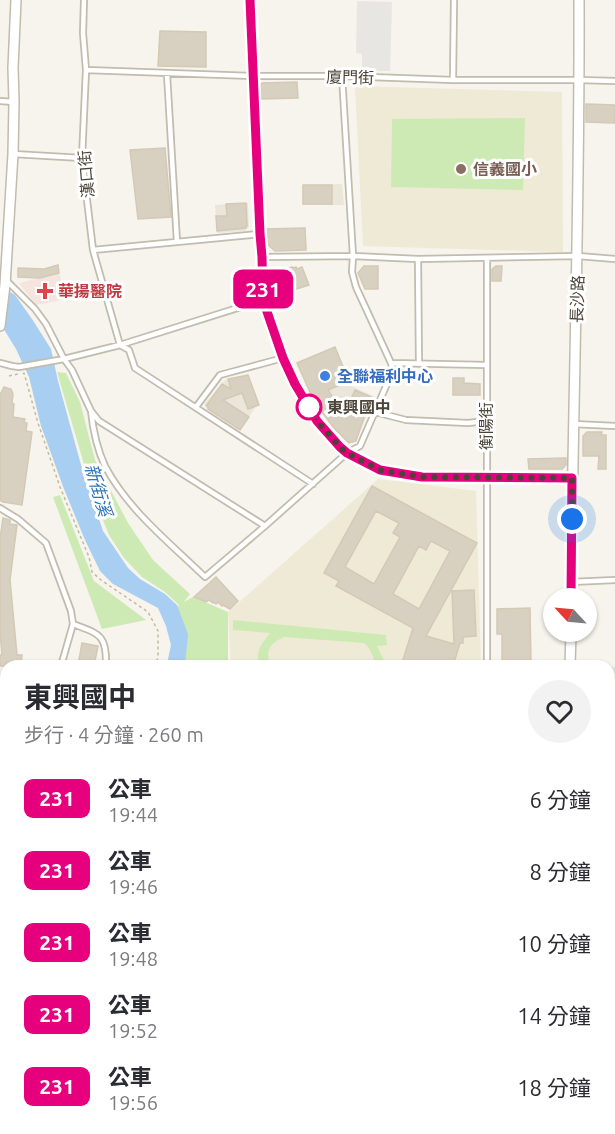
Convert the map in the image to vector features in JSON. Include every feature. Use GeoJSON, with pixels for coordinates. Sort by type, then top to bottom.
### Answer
{"type":"FeatureCollection","features":[{"type":"Feature","properties":{"kind":"street"},"geometry":{"type":"LineString","coordinates":[[0,326],[13,154],[16,0]]}},
{"type":"Feature","properties":{"kind":"street","name":"長沙路"},"geometry":{"type":"LineString","coordinates":[[571,588],[578,256],[579,0]]}},
{"type":"Feature","properties":{"kind":"street"},"geometry":{"type":"LineString","coordinates":[[570,660],[571,642]]}},
{"type":"Feature","properties":{"kind":"lane","name":"漢口街"},"geometry":{"type":"LineString","coordinates":[[84,0],[83,33],[86,70],[82,158],[93,250],[120,345],[129,350],[135,368],[313,484]]}},
{"type":"Feature","properties":{"kind":"lane"},"geometry":{"type":"LineString","coordinates":[[250,0],[263,300],[283,358],[317,421],[347,453],[380,470],[422,477],[572,478]]}},
{"type":"Feature","properties":{"kind":"lane"},"geometry":{"type":"LineString","coordinates":[[453,80],[454,0]]}},
{"type":"Feature","properties":{"kind":"lane","name":"廈門街"},"geometry":{"type":"LineString","coordinates":[[86,70],[252,76],[615,81]]}},
{"type":"Feature","properties":{"kind":"lane"},"geometry":{"type":"LineString","coordinates":[[167,74],[177,242]]}},
{"type":"Feature","properties":{"kind":"lane"},"geometry":{"type":"LineString","coordinates":[[91,411],[94,433],[104,464],[119,489],[136,510],[205,577],[347,453],[360,446],[393,370],[356,287],[352,272],[353,256],[342,76]]}},
{"type":"Feature","properties":{"kind":"lane"},"geometry":{"type":"LineString","coordinates":[[0,101],[14,102]]}},
{"type":"Feature","properties":{"kind":"lane"},"geometry":{"type":"LineString","coordinates":[[13,154],[82,158]]}},
{"type":"Feature","properties":{"kind":"lane"},"geometry":{"type":"LineString","coordinates":[[93,250],[260,234]]}},
{"type":"Feature","properties":{"kind":"lane"},"geometry":{"type":"LineString","coordinates":[[262,257],[353,256],[418,259],[578,256],[615,259]]}},
{"type":"Feature","properties":{"kind":"lane","name":"衡陽街"},"geometry":{"type":"LineString","coordinates":[[486,258],[486,660]]}},
{"type":"Feature","properties":{"kind":"lane"},"geometry":{"type":"LineString","coordinates":[[418,259],[418,364]]}},
{"type":"Feature","properties":{"kind":"lane"},"geometry":{"type":"LineString","coordinates":[[5,282],[35,309],[46,324],[72,370],[91,411],[99,422],[265,526]]}},
{"type":"Feature","properties":{"kind":"lane"},"geometry":{"type":"LineString","coordinates":[[0,363],[19,367],[64,359],[120,345],[263,300]]}},
{"type":"Feature","properties":{"kind":"lane"},"geometry":{"type":"LineString","coordinates":[[196,407],[220,375],[283,358]]}},
{"type":"Feature","properties":{"kind":"lane"},"geometry":{"type":"LineString","coordinates":[[391,363],[486,365]]}},
{"type":"Feature","properties":{"kind":"lane"},"geometry":{"type":"LineString","coordinates":[[375,412],[406,420],[468,423],[486,421]]}},
{"type":"Feature","properties":{"kind":"lane"},"geometry":{"type":"LineString","coordinates":[[573,424],[615,426]]}},
{"type":"Feature","properties":{"kind":"lane"},"geometry":{"type":"LineString","coordinates":[[0,508],[18,519],[46,543],[72,611],[73,624],[63,660]]}},
{"type":"Feature","properties":{"kind":"lane"},"geometry":{"type":"LineString","coordinates":[[571,582],[615,580]]}},
{"type":"Feature","properties":{"kind":"lane"},"geometry":{"type":"LineString","coordinates":[[73,624],[96,633],[103,641],[105,660]]}},
{"type":"Feature","properties":{"kind":"path"},"geometry":{"type":"LineString","coordinates":[[9,376],[24,373],[38,423],[60,487],[89,557],[92,572],[148,612],[158,632],[157,660]]}},
{"type":"Feature","properties":{"kind":"shaded area"},"geometry":{"type":"Polygon","coordinates":[[[357,1],[392,2],[390,71],[362,71],[362,54],[356,53],[357,1]]]}},
{"type":"Feature","properties":{"kind":"shaded area","name":"信義國小"},"geometry":{"type":"Polygon","coordinates":[[[355,86],[562,92],[563,252],[363,246],[355,86]]]}},
{"type":"Feature","properties":{"kind":"shaded area"},"geometry":{"type":"Polygon","coordinates":[[[342,184],[344,205],[303,205],[302,185],[342,184]]]}},
{"type":"Feature","properties":{"kind":"shaded area"},"geometry":{"type":"Polygon","coordinates":[[[248,203],[249,227],[245,231],[217,233],[215,205],[248,203]]]}},
{"type":"Feature","properties":{"kind":"shaded area","name":"華揚醫院"},"geometry":{"type":"Polygon","coordinates":[[[59,273],[67,299],[36,305],[19,283],[59,273]]]}},
{"type":"Feature","properties":{"kind":"shaded area"},"geometry":{"type":"Polygon","coordinates":[[[248,374],[259,402],[240,430],[205,407],[205,403],[225,380],[248,374]]]}},
{"type":"Feature","properties":{"kind":"shaded area"},"geometry":{"type":"Polygon","coordinates":[[[345,383],[375,397],[356,441],[349,443],[333,427],[312,396],[345,383]]]}},
{"type":"Feature","properties":{"kind":"shaded area"},"geometry":{"type":"Polygon","coordinates":[[[378,479],[476,491],[481,660],[231,660],[228,612],[378,479]]]}},
{"type":"Feature","properties":{"kind":"green space"},"geometry":{"type":"Polygon","coordinates":[[[525,118],[523,190],[391,187],[392,119],[525,118]]]}},
{"type":"Feature","properties":{"kind":"green space"},"geometry":{"type":"Polygon","coordinates":[[[57,372],[66,373],[80,402],[95,460],[128,523],[153,560],[190,594],[184,602],[193,597],[228,612],[228,660],[183,660],[172,610],[179,605],[165,592],[142,577],[124,558],[109,535],[93,495],[57,372]]]}},
{"type":"Feature","properties":{"kind":"green space"},"geometry":{"type":"Polygon","coordinates":[[[60,495],[94,581],[146,620],[102,629],[53,497],[60,495]]]}},
{"type":"Feature","properties":{"kind":"green space"},"geometry":{"type":"Polygon","coordinates":[[[233,620],[386,635],[387,645],[377,646],[384,660],[374,660],[364,643],[284,637],[270,648],[269,660],[258,660],[260,648],[270,633],[233,630],[233,620]]]}},
{"type":"Feature","properties":{"kind":"water","name":"新街溪"},"geometry":{"type":"Polygon","coordinates":[[[0,286],[15,295],[51,349],[81,465],[103,531],[128,568],[177,605],[188,634],[186,660],[168,660],[171,645],[158,608],[113,584],[100,571],[64,489],[41,426],[29,377],[0,323],[0,286]]]}},
{"type":"Feature","properties":{"kind":"building"},"geometry":{"type":"Polygon","coordinates":[[[160,31],[206,32],[206,67],[158,66],[160,31]]]}},
{"type":"Feature","properties":{"kind":"building"},"geometry":{"type":"Polygon","coordinates":[[[297,82],[298,98],[261,99],[260,86],[262,83],[297,82]]]}},
{"type":"Feature","properties":{"kind":"building"},"geometry":{"type":"Polygon","coordinates":[[[586,104],[615,105],[615,123],[586,122],[586,104]]]}},
{"type":"Feature","properties":{"kind":"building"},"geometry":{"type":"Polygon","coordinates":[[[165,148],[171,217],[138,219],[130,150],[165,148]]]}},
{"type":"Feature","properties":{"kind":"building"},"geometry":{"type":"Polygon","coordinates":[[[303,185],[332,185],[332,204],[303,204],[303,185]]]}},
{"type":"Feature","properties":{"kind":"building"},"geometry":{"type":"Polygon","coordinates":[[[246,203],[246,228],[217,231],[216,216],[227,216],[226,204],[246,203]]]}},
{"type":"Feature","properties":{"kind":"building"},"geometry":{"type":"Polygon","coordinates":[[[305,228],[306,250],[275,251],[267,244],[266,229],[305,228]]]}},
{"type":"Feature","properties":{"kind":"building"},"geometry":{"type":"Polygon","coordinates":[[[58,265],[59,273],[40,278],[18,277],[18,268],[44,269],[58,265]]]}},
{"type":"Feature","properties":{"kind":"building"},"geometry":{"type":"Polygon","coordinates":[[[364,266],[378,266],[378,289],[365,289],[358,273],[364,266]]]}},
{"type":"Feature","properties":{"kind":"building"},"geometry":{"type":"Polygon","coordinates":[[[502,266],[501,281],[492,281],[492,269],[502,266]]]}},
{"type":"Feature","properties":{"kind":"building"},"geometry":{"type":"Polygon","coordinates":[[[292,267],[297,269],[302,267],[309,285],[293,290],[285,270],[292,267]]]}},
{"type":"Feature","properties":{"kind":"building"},"geometry":{"type":"Polygon","coordinates":[[[335,347],[349,381],[328,390],[344,415],[355,390],[371,397],[356,441],[349,443],[333,427],[314,401],[297,363],[335,347]]]}},
{"type":"Feature","properties":{"kind":"building"},"geometry":{"type":"Polygon","coordinates":[[[248,375],[259,405],[248,409],[242,393],[223,400],[249,417],[240,430],[208,409],[208,405],[206,406],[222,384],[231,389],[228,379],[248,375]]]}},
{"type":"Feature","properties":{"kind":"building"},"geometry":{"type":"Polygon","coordinates":[[[453,378],[464,378],[464,383],[480,384],[480,395],[453,395],[453,378]]]}},
{"type":"Feature","properties":{"kind":"building"},"geometry":{"type":"Polygon","coordinates":[[[4,387],[11,389],[13,394],[13,417],[25,419],[26,431],[32,432],[22,505],[0,500],[0,395],[4,387]]]}},
{"type":"Feature","properties":{"kind":"building"},"geometry":{"type":"Polygon","coordinates":[[[587,432],[602,432],[601,435],[606,435],[606,469],[598,469],[599,456],[583,456],[583,436],[587,432]]]}},
{"type":"Feature","properties":{"kind":"building"},"geometry":{"type":"Polygon","coordinates":[[[566,458],[566,465],[562,469],[529,469],[528,459],[566,458]]]}},
{"type":"Feature","properties":{"kind":"building"},"geometry":{"type":"Polygon","coordinates":[[[372,486],[477,543],[426,636],[454,644],[452,591],[474,590],[476,636],[463,637],[463,643],[460,643],[455,660],[403,660],[413,628],[336,586],[339,581],[324,573],[372,486]],[[376,511],[345,567],[374,584],[400,537],[393,533],[399,523],[376,511]],[[431,541],[426,550],[419,546],[393,594],[419,609],[450,551],[431,541]]]}},
{"type":"Feature","properties":{"kind":"building"},"geometry":{"type":"Polygon","coordinates":[[[3,518],[10,520],[10,524],[17,525],[10,580],[17,655],[22,655],[22,660],[0,660],[0,655],[2,655],[0,539],[3,518]]]}},
{"type":"Feature","properties":{"kind":"building"},"geometry":{"type":"Polygon","coordinates":[[[216,577],[238,601],[230,609],[218,602],[216,604],[209,600],[206,602],[194,597],[216,577]]]}},
{"type":"Feature","properties":{"kind":"building"},"geometry":{"type":"Polygon","coordinates":[[[530,608],[531,660],[502,660],[502,634],[497,634],[497,609],[530,608]]]}},
{"type":"Feature","properties":{"kind":"building"},"geometry":{"type":"Polygon","coordinates":[[[82,643],[98,646],[95,660],[79,660],[82,643]]]}},
{"type":"Feature","properties":{"kind":"bus line","name":"231"},"geometry":{"type":"LineString","coordinates":[[250,0],[263,300],[283,358],[295,384],[317,421],[340,447],[380,470],[422,477],[572,478],[571,588]]}},
{"type":"Feature","properties":{"kind":"place","name":"信義國小"},"geometry":{"type":"Point","coordinates":[461,169]}},
{"type":"Feature","properties":{"kind":"place","name":"華揚醫院"},"geometry":{"type":"Point","coordinates":[45,291]}},
{"type":"Feature","properties":{"kind":"place","name":"全聯福利中心"},"geometry":{"type":"Point","coordinates":[325,376]}},
{"type":"Feature","properties":{"kind":"place","name":"東興國中"},"geometry":{"type":"Point","coordinates":[309,407]}},
{"type":"Feature","properties":{"kind":"route"},"geometry":{"type":"LineString","coordinates":[[309,407],[306,403],[317,421],[340,447],[380,470],[422,477],[572,478],[572,519]]}}]}
